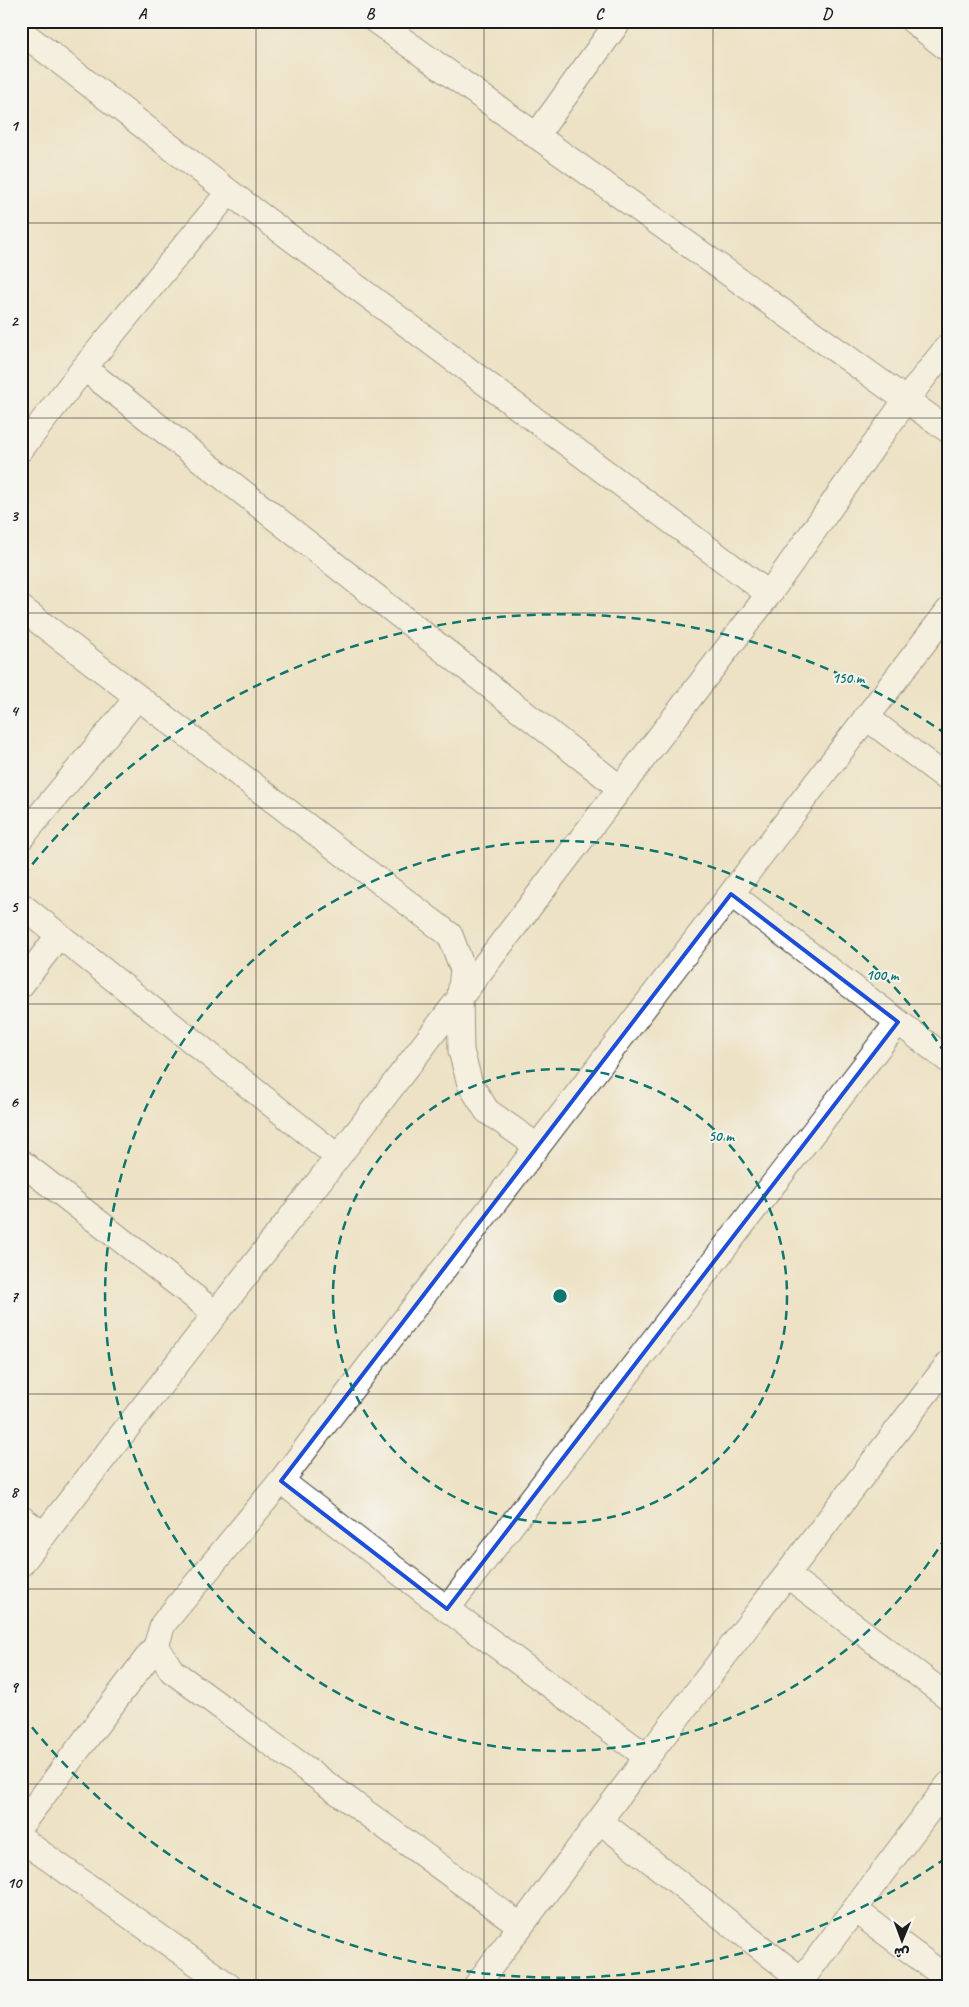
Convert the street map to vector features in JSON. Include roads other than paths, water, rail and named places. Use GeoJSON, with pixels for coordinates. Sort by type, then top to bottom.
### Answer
{"type":"FeatureCollection","features":[{"type":"Feature","properties":{"kind":"street"},"geometry":{"type":"LineString","coordinates":[[376,21],[948,430]]}},
{"type":"Feature","properties":{"kind":"street"},"geometry":{"type":"LineString","coordinates":[[536,136],[619,21]]}},
{"type":"Feature","properties":{"kind":"street"},"geometry":{"type":"LineString","coordinates":[[913,21],[948,49]]}},
{"type":"Feature","properties":{"kind":"street"},"geometry":{"type":"LineString","coordinates":[[30,35],[228,192],[770,594]]}},
{"type":"Feature","properties":{"kind":"street"},"geometry":{"type":"LineString","coordinates":[[21,449],[84,368],[228,192]]}},
{"type":"Feature","properties":{"kind":"street"},"geometry":{"type":"LineString","coordinates":[[21,1564],[338,1157],[460,995],[770,594],[906,400],[948,346]]}},
{"type":"Feature","properties":{"kind":"street"},"geometry":{"type":"LineString","coordinates":[[84,368],[620,788]]}},
{"type":"Feature","properties":{"kind":"street"},"geometry":{"type":"LineString","coordinates":[[21,608],[450,935],[463,970],[460,995],[461,1051],[470,1084],[487,1111],[537,1146]]}},
{"type":"Feature","properties":{"kind":"street"},"geometry":{"type":"LineString","coordinates":[[21,1825],[156,1646],[163,1624],[280,1480],[948,611]]}},
{"type":"Feature","properties":{"kind":"street"},"geometry":{"type":"LineString","coordinates":[[21,838],[138,697]]}},
{"type":"Feature","properties":{"kind":"street"},"geometry":{"type":"LineString","coordinates":[[866,717],[948,779]]}},
{"type":"Feature","properties":{"kind":"street"},"geometry":{"type":"LineString","coordinates":[[731,894],[948,1060]]}},
{"type":"Feature","properties":{"kind":"street"},"geometry":{"type":"LineString","coordinates":[[21,905],[338,1157]]}},
{"type":"Feature","properties":{"kind":"street"},"geometry":{"type":"LineString","coordinates":[[21,985],[59,935]]}},
{"type":"Feature","properties":{"kind":"street"},"geometry":{"type":"LineString","coordinates":[[447,1609],[898,1022]]}},
{"type":"Feature","properties":{"kind":"street"},"geometry":{"type":"LineString","coordinates":[[21,1162],[215,1313]]}},
{"type":"Feature","properties":{"kind":"street"},"geometry":{"type":"LineString","coordinates":[[476,1986],[647,1757],[787,1575],[940,1390],[948,1364]]}},
{"type":"Feature","properties":{"kind":"street"},"geometry":{"type":"LineString","coordinates":[[280,1480],[447,1609],[647,1757]]}},
{"type":"Feature","properties":{"kind":"street"},"geometry":{"type":"LineString","coordinates":[[21,1518],[44,1535]]}},
{"type":"Feature","properties":{"kind":"street"},"geometry":{"type":"LineString","coordinates":[[787,1575],[948,1697]]}},
{"type":"Feature","properties":{"kind":"street"},"geometry":{"type":"LineString","coordinates":[[156,1646],[172,1671],[521,1926]]}},
{"type":"Feature","properties":{"kind":"street"},"geometry":{"type":"LineString","coordinates":[[600,1820],[799,1983],[948,1785]]}},
{"type":"Feature","properties":{"kind":"street"},"geometry":{"type":"LineString","coordinates":[[21,1839],[199,1977],[229,1986]]}},
{"type":"Feature","properties":{"kind":"street"},"geometry":{"type":"LineString","coordinates":[[854,1910],[948,1979]]}}]}
